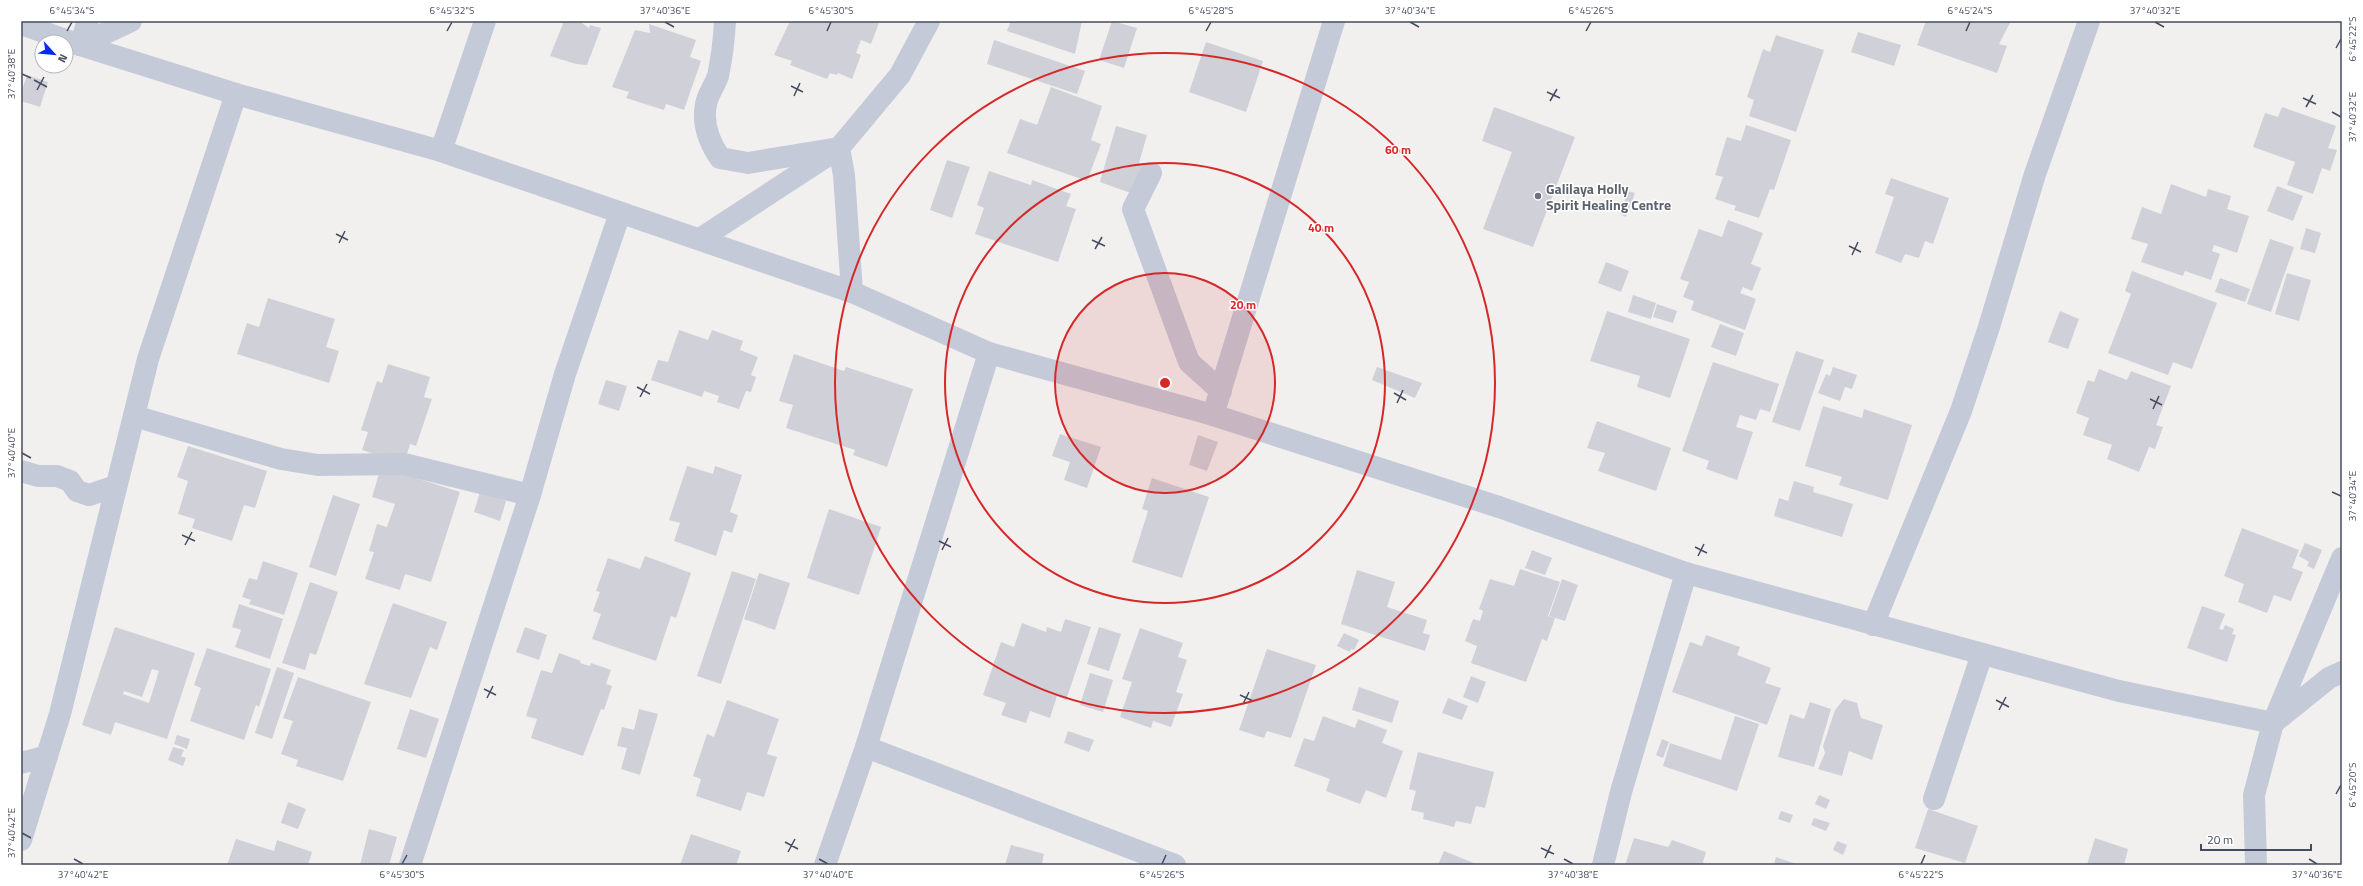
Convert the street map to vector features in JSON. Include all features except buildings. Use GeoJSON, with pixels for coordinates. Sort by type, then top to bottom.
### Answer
{"type":"FeatureCollection","features":[{"type":"Feature","properties":{"kind":"street"},"geometry":{"type":"LineString","coordinates":[[80,45],[88,21]]}},
{"type":"Feature","properties":{"kind":"street"},"geometry":{"type":"LineString","coordinates":[[80,45],[131,21]]}},
{"type":"Feature","properties":{"kind":"street"},"geometry":{"type":"LineString","coordinates":[[441,151],[485,21]]}},
{"type":"Feature","properties":{"kind":"street"},"geometry":{"type":"LineString","coordinates":[[725,21],[724,45],[717,78],[706,103],[705,125],[711,145],[720,158],[748,163],[839,148]]}},
{"type":"Feature","properties":{"kind":"street"},"geometry":{"type":"LineString","coordinates":[[700,239],[839,148],[900,75],[929,21]]}},
{"type":"Feature","properties":{"kind":"street"},"geometry":{"type":"LineString","coordinates":[[1214,415],[1334,21]]}},
{"type":"Feature","properties":{"kind":"street"},"geometry":{"type":"LineString","coordinates":[[1873,625],[1961,410],[1989,327],[2035,174],[2089,21]]}},
{"type":"Feature","properties":{"kind":"street"},"geometry":{"type":"LineString","coordinates":[[21,24],[80,45],[236,94],[441,151],[852,292],[989,354],[1214,415],[1499,507],[1686,573],[2119,691],[2273,723]]}},
{"type":"Feature","properties":{"kind":"street"},"geometry":{"type":"LineString","coordinates":[[21,840],[60,714],[116,486],[157,330],[236,94]]}},
{"type":"Feature","properties":{"kind":"street"},"geometry":{"type":"LineString","coordinates":[[839,148],[844,175],[852,292]]}},
{"type":"Feature","properties":{"kind":"street"},"geometry":{"type":"LineString","coordinates":[[1151,173],[1133,209],[1189,362],[1221,392]]}},
{"type":"Feature","properties":{"kind":"street"},"geometry":{"type":"LineString","coordinates":[[410,865],[530,494],[565,374],[620,213]]}},
{"type":"Feature","properties":{"kind":"street"},"geometry":{"type":"LineString","coordinates":[[825,865],[866,747],[989,354]]}},
{"type":"Feature","properties":{"kind":"street"},"geometry":{"type":"LineString","coordinates":[[134,416],[287,460],[318,465],[372,462],[404,464],[530,494]]}},
{"type":"Feature","properties":{"kind":"street"},"geometry":{"type":"LineString","coordinates":[[21,471],[38,476],[57,476],[70,481],[77,491],[89,496],[116,486]]}},
{"type":"Feature","properties":{"kind":"street"},"geometry":{"type":"LineString","coordinates":[[2256,865],[2254,795],[2273,723],[2342,558]]}},
{"type":"Feature","properties":{"kind":"street"},"geometry":{"type":"LineString","coordinates":[[1603,865],[1625,778],[1686,573]]}},
{"type":"Feature","properties":{"kind":"street"},"geometry":{"type":"LineString","coordinates":[[1934,799],[1982,654]]}},
{"type":"Feature","properties":{"kind":"street"},"geometry":{"type":"LineString","coordinates":[[2273,723],[2329,678],[2342,672]]}},
{"type":"Feature","properties":{"kind":"street"},"geometry":{"type":"LineString","coordinates":[[866,747],[1175,865]]}},
{"type":"Feature","properties":{"kind":"street"},"geometry":{"type":"LineString","coordinates":[[21,763],[47,756]]}},
{"type":"Feature","properties":{"kind":"place","name":"Galilaya Holly Spirit Healing Centre"},"geometry":{"type":"Point","coordinates":[1538,196]}}]}
